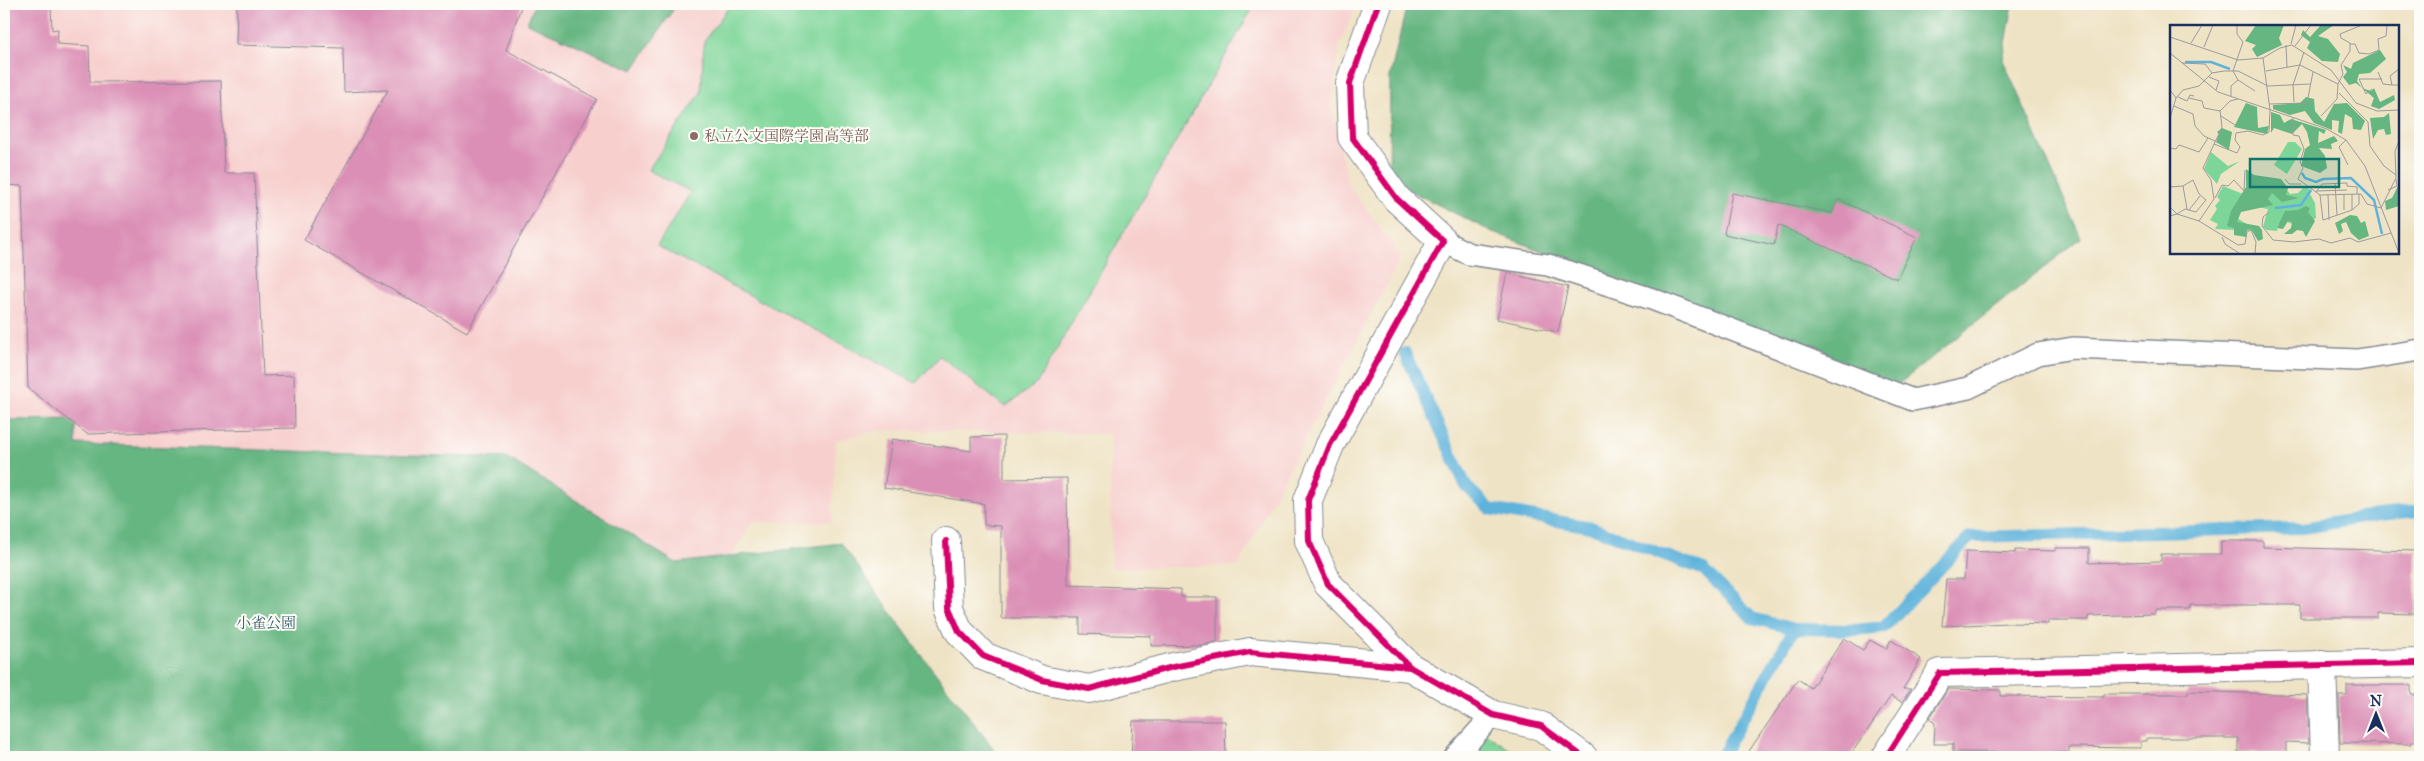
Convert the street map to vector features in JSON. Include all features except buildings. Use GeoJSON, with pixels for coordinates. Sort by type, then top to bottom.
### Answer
{"type":"FeatureCollection","features":[{"type":"Feature","properties":{"kind":"street"},"geometry":{"type":"LineString","coordinates":[[1378,4],[1350,83],[1352,137],[1397,199],[1443,241],[1330,445],[1308,500],[1308,541],[1328,584],[1410,668],[1493,715],[1541,726],[1583,757]]}},
{"type":"Feature","properties":{"kind":"street"},"geometry":{"type":"LineString","coordinates":[[946,541],[949,608],[959,631],[983,656],[1042,680],[1089,689],[1173,668],[1250,652],[1410,668]]}},
{"type":"Feature","properties":{"kind":"street"},"geometry":{"type":"LineString","coordinates":[[1886,757],[1940,673],[2420,663]]}},
{"type":"Feature","properties":{"kind":"street"},"geometry":{"type":"LineString","coordinates":[[2322,664],[2325,757]]}},
{"type":"Feature","properties":{"kind":"lane"},"geometry":{"type":"LineString","coordinates":[[1443,241],[1469,254],[1548,265],[1643,296],[1913,400],[1968,388],[2038,354],[2073,348],[2357,360],[2420,350]]}},
{"type":"Feature","properties":{"kind":"lane"},"geometry":{"type":"LineString","coordinates":[[1455,757],[1493,715]]}},
{"type":"Feature","properties":{"kind":"shaded area"},"geometry":{"type":"Polygon","coordinates":[[[4,4],[1357,4],[1339,46],[1331,109],[1349,186],[1401,257],[1238,566],[1111,568],[1110,434],[880,430],[836,440],[832,522],[753,522],[701,602],[4,462],[4,4]]]}},
{"type":"Feature","properties":{"kind":"green space"},"geometry":{"type":"Polygon","coordinates":[[[535,4],[677,4],[633,70],[527,23],[535,4]]]}},
{"type":"Feature","properties":{"kind":"green space"},"geometry":{"type":"Polygon","coordinates":[[[731,4],[1255,4],[1037,383],[1005,407],[940,356],[916,383],[657,246],[691,192],[648,170],[701,93],[704,41],[731,4]]]}},
{"type":"Feature","properties":{"kind":"green space"},"geometry":{"type":"Polygon","coordinates":[[[1407,4],[2013,4],[2003,60],[2081,238],[1895,387],[1490,231],[1389,180],[1390,77],[1407,4]]]}},
{"type":"Feature","properties":{"kind":"green space","name":"小雀公園"},"geometry":{"type":"Polygon","coordinates":[[[76,419],[76,444],[508,458],[676,563],[841,543],[920,653],[1000,757],[4,757],[4,420],[76,419]]]}},
{"type":"Feature","properties":{"kind":"green space"},"geometry":{"type":"Polygon","coordinates":[[[1485,733],[1521,757],[1457,757],[1485,733]]]}},
{"type":"Feature","properties":{"kind":"waterway"},"geometry":{"type":"LineString","coordinates":[[1405,353],[1466,486],[1490,509],[1591,527],[1704,570],[1752,618],[1794,629],[1855,630],[1884,627],[1970,537],[2304,528],[2378,515],[2420,511]]}},
{"type":"Feature","properties":{"kind":"waterway"},"geometry":{"type":"LineString","coordinates":[[1721,757],[1794,629]]}},
{"type":"Feature","properties":{"kind":"cycle path"},"geometry":{"type":"LineString","coordinates":[[1378,4],[1350,83],[1352,137],[1397,199],[1443,241],[1330,445],[1308,500],[1309,541],[1328,584],[1410,667],[1493,715],[1541,726],[1583,757]]}},
{"type":"Feature","properties":{"kind":"cycle path"},"geometry":{"type":"LineString","coordinates":[[946,541],[949,608],[959,631],[983,656],[1042,680],[1089,689],[1173,667],[1250,652],[1410,667]]}},
{"type":"Feature","properties":{"kind":"cycle path"},"geometry":{"type":"LineString","coordinates":[[1886,757],[1940,673],[2420,663]]}},
{"type":"Feature","properties":{"kind":"place","name":"私立公文国際学園高等部"},"geometry":{"type":"Point","coordinates":[694,136]}}]}
